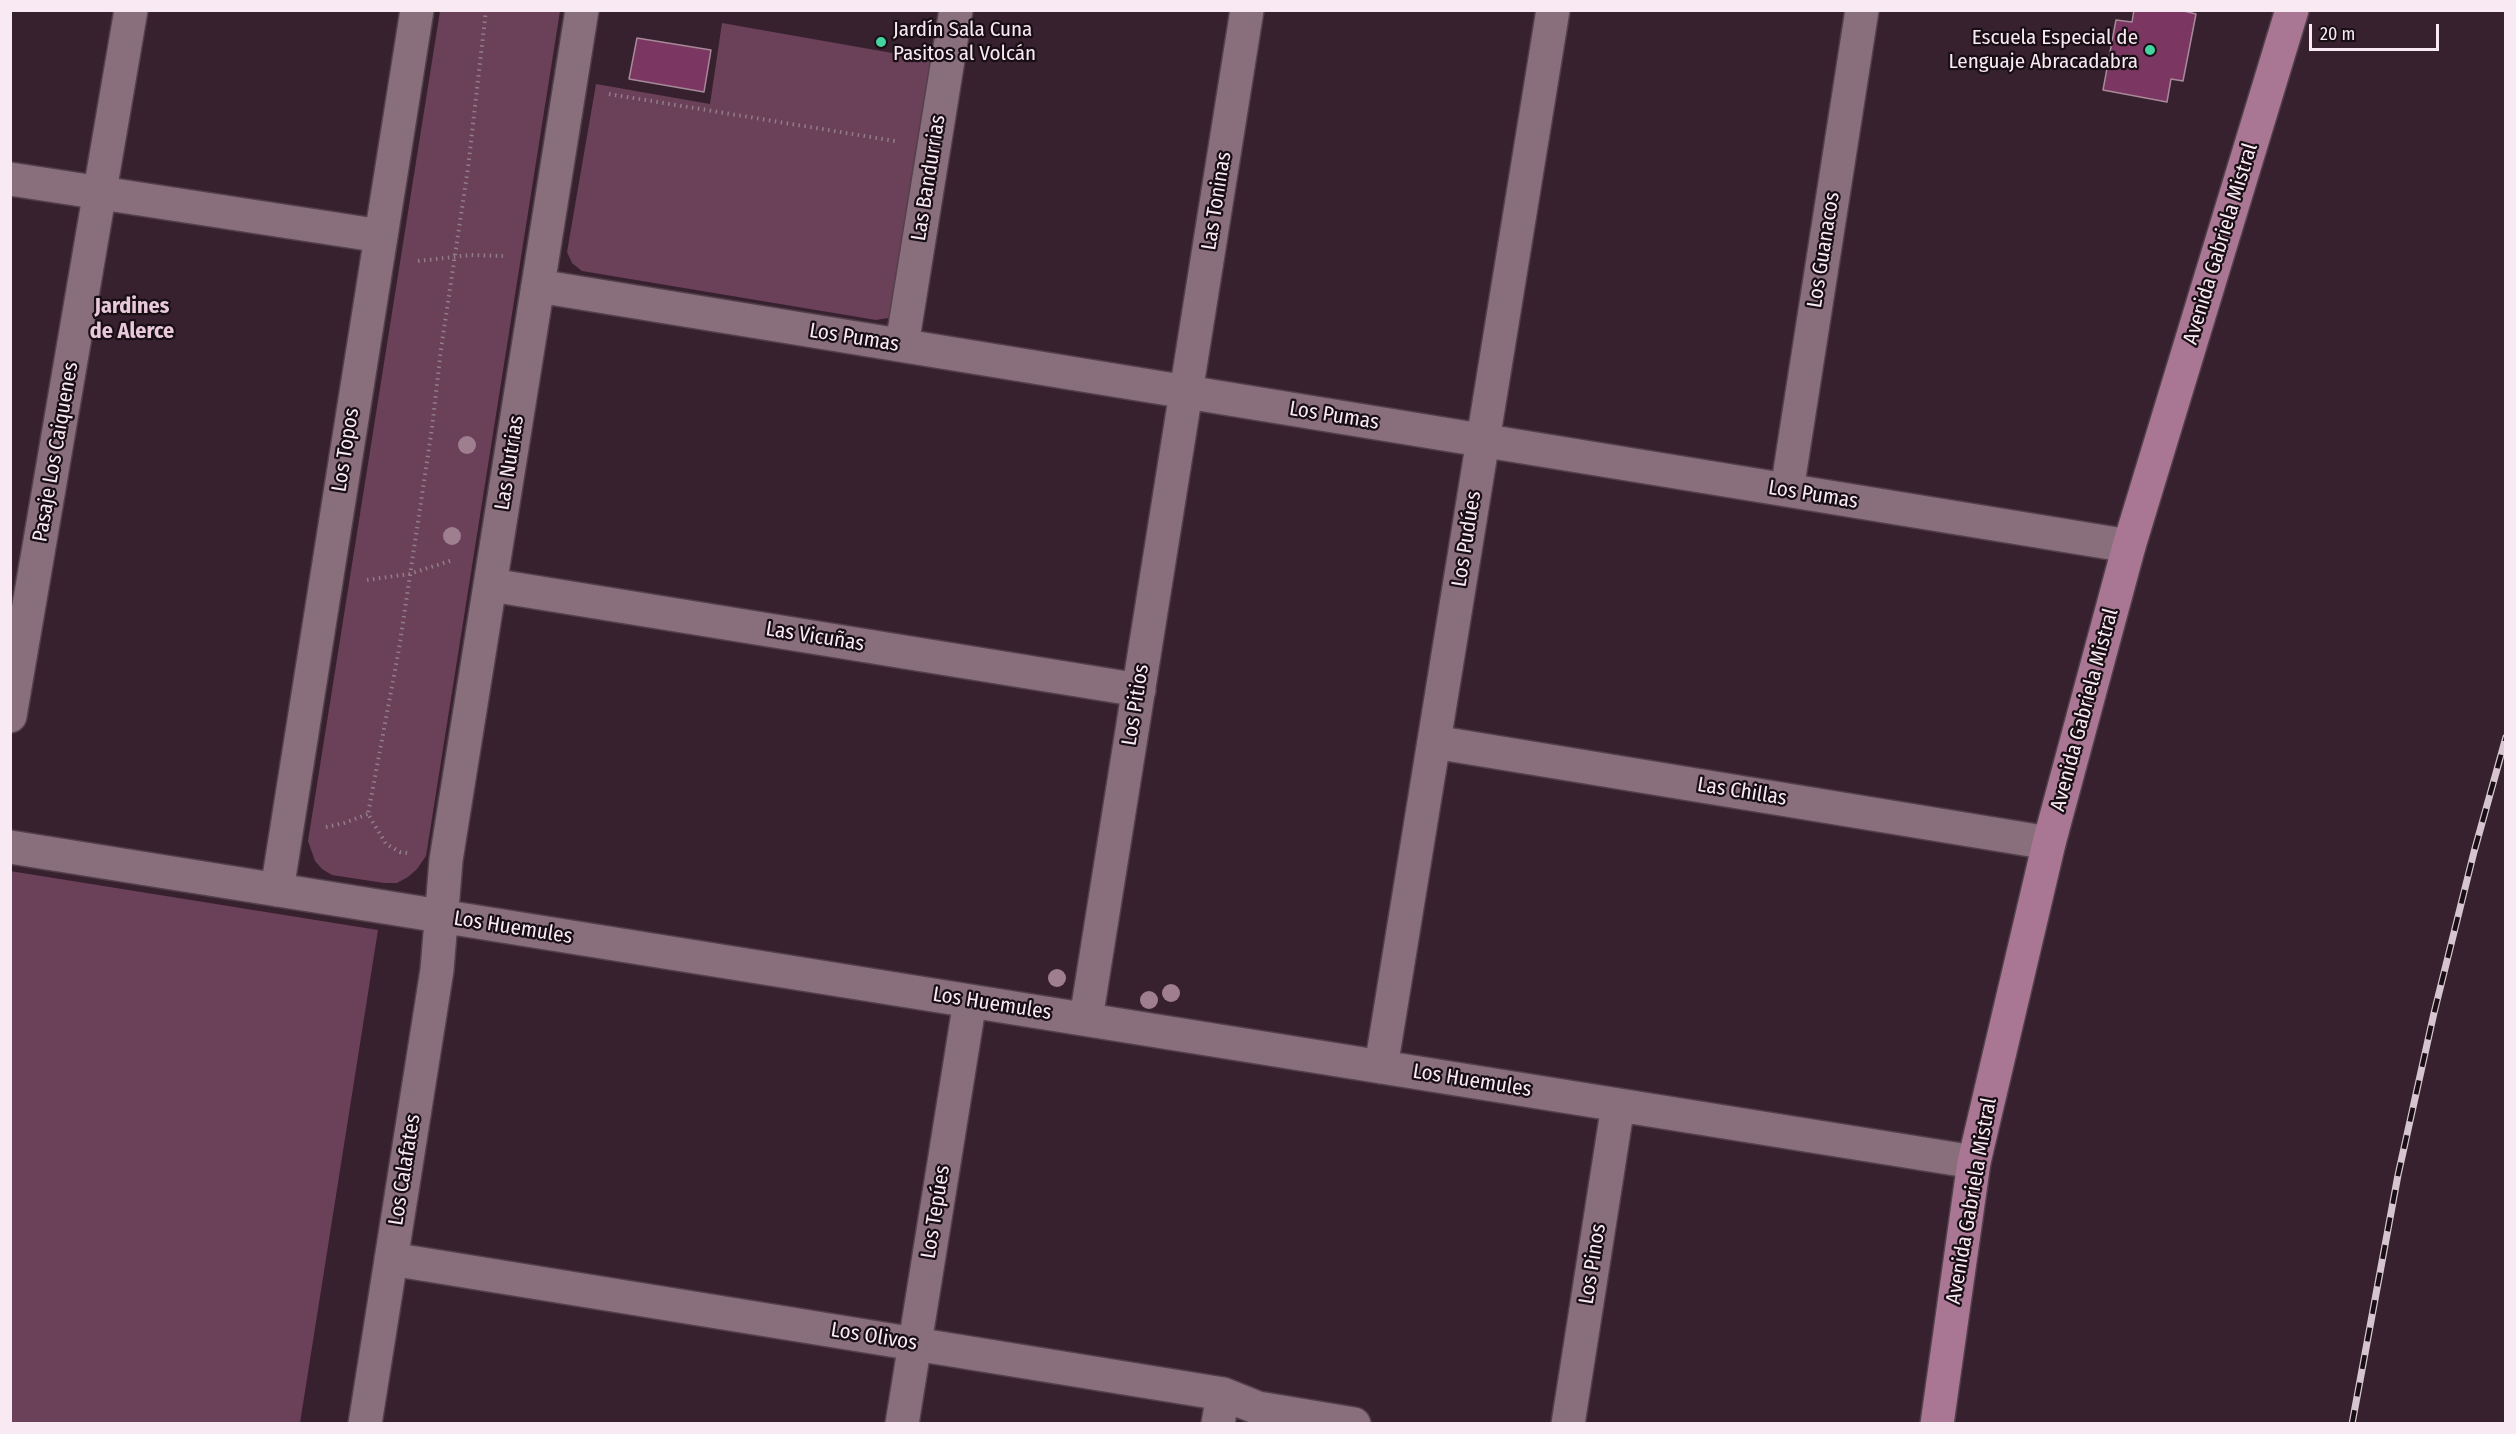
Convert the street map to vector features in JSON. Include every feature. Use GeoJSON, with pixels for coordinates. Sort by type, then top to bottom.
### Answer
{"type":"FeatureCollection","features":[{"type":"Feature","properties":{"kind":"main road","name":"Avenida Gabriela Mistral"},"geometry":{"type":"LineString","coordinates":[[1937,1424],[1974,1162],[2049,843],[2129,546],[2292,10]]}},
{"type":"Feature","properties":{"kind":"street","name":"Pasaje Los Caiquenes"},"geometry":{"type":"LineString","coordinates":[[10,716],[131,10]]}},
{"type":"Feature","properties":{"kind":"street","name":"Los Topos"},"geometry":{"type":"LineString","coordinates":[[277,890],[417,10]]}},
{"type":"Feature","properties":{"kind":"street","name":"Las Nutrias"},"geometry":{"type":"LineString","coordinates":[[441,916],[446,860],[582,10]]}},
{"type":"Feature","properties":{"kind":"street","name":"Las Bandurrias"},"geometry":{"type":"LineString","coordinates":[[902,345],[956,10]]}},
{"type":"Feature","properties":{"kind":"street","name":"Las Toninas"},"geometry":{"type":"LineString","coordinates":[[1186,392],[1247,10]]}},
{"type":"Feature","properties":{"kind":"street","name":"Los Pudúes"},"geometry":{"type":"LineString","coordinates":[[1381,1067],[1553,10]]}},
{"type":"Feature","properties":{"kind":"street","name":"Los Guanacos"},"geometry":{"type":"LineString","coordinates":[[1787,490],[1862,10]]}},
{"type":"Feature","properties":{"kind":"street"},"geometry":{"type":"LineString","coordinates":[[10,179],[381,236]]}},
{"type":"Feature","properties":{"kind":"street","name":"Los Pumas"},"geometry":{"type":"LineString","coordinates":[[540,273],[902,345],[2129,546]]}},
{"type":"Feature","properties":{"kind":"street","name":"Los Pitios"},"geometry":{"type":"LineString","coordinates":[[1086,1019],[1186,392]]}},
{"type":"Feature","properties":{"kind":"street","name":"Las Vicuñas"},"geometry":{"type":"LineString","coordinates":[[491,585],[1138,690]]}},
{"type":"Feature","properties":{"kind":"street","name":"Las Chillas"},"geometry":{"type":"LineString","coordinates":[[1434,742],[2049,843]]}},
{"type":"Feature","properties":{"kind":"street","name":"Los Huemules"},"geometry":{"type":"LineString","coordinates":[[10,847],[1974,1162]]}},
{"type":"Feature","properties":{"kind":"street","name":"Los Calafates"},"geometry":{"type":"LineString","coordinates":[[365,1424],[437,970],[441,916]]}},
{"type":"Feature","properties":{"kind":"street","name":"Los Tepúes"},"geometry":{"type":"LineString","coordinates":[[902,1424],[970,1001]]}},
{"type":"Feature","properties":{"kind":"street","name":"Los Pinos"},"geometry":{"type":"LineString","coordinates":[[1568,1424],[1618,1105]]}},
{"type":"Feature","properties":{"kind":"street","name":"Los Olivos"},"geometry":{"type":"LineString","coordinates":[[391,1259],[915,1344],[1221,1409],[1258,1408],[1354,1424]]}},
{"type":"Feature","properties":{"kind":"path"},"geometry":{"type":"LineString","coordinates":[[446,860],[400,852],[386,844],[368,814],[383,741],[410,574],[468,168],[486,10]]}},
{"type":"Feature","properties":{"kind":"path"},"geometry":{"type":"LineString","coordinates":[[570,88],[934,148]]}},
{"type":"Feature","properties":{"kind":"path"},"geometry":{"type":"LineString","coordinates":[[375,270],[454,255],[498,256],[540,273]]}},
{"type":"Feature","properties":{"kind":"path"},"geometry":{"type":"LineString","coordinates":[[325,586],[410,574],[496,547]]}},
{"type":"Feature","properties":{"kind":"shaded area"},"geometry":{"type":"Polygon","coordinates":[[[440,11],[560,11],[426,856],[408,877],[397,883],[384,883],[332,875],[315,861],[308,841],[440,11]]]}},
{"type":"Feature","properties":{"kind":"shaded area"},"geometry":{"type":"Polygon","coordinates":[[[722,23],[932,60],[895,309],[888,318],[876,320],[582,271],[572,263],[567,252],[596,84],[710,104],[722,23]]]}},
{"type":"Feature","properties":{"kind":"shaded area"},"geometry":{"type":"Polygon","coordinates":[[[10,871],[378,930],[300,1423],[11,1423],[10,871]]]}},
{"type":"Feature","properties":{"kind":"building","name":"Escuela Especial de Lenguaje Abracadabra"},"geometry":{"type":"Polygon","coordinates":[[[2134,10],[2180,10],[2196,14],[2183,81],[2171,79],[2167,102],[2103,90],[2116,20],[2132,22],[2134,10]]]}},
{"type":"Feature","properties":{"kind":"building"},"geometry":{"type":"Polygon","coordinates":[[[637,38],[711,50],[704,92],[629,79],[637,38]]]}},
{"type":"Feature","properties":{"kind":"railway"},"geometry":{"type":"LineString","coordinates":[[2352,1424],[2398,1175],[2434,1013],[2474,852],[2506,737]]}},
{"type":"Feature","properties":{"kind":"place","name":"Jardín Sala Cuna Pasitos al Volcán"},"geometry":{"type":"Point","coordinates":[881,42]}},
{"type":"Feature","properties":{"kind":"place","name":"Escuela Especial de Lenguaje Abracadabra"},"geometry":{"type":"Point","coordinates":[2150,50]}},
{"type":"Feature","properties":{"kind":"district","name":"Jardines de Alerce"},"geometry":{"type":"Point","coordinates":[132,320]}}]}
